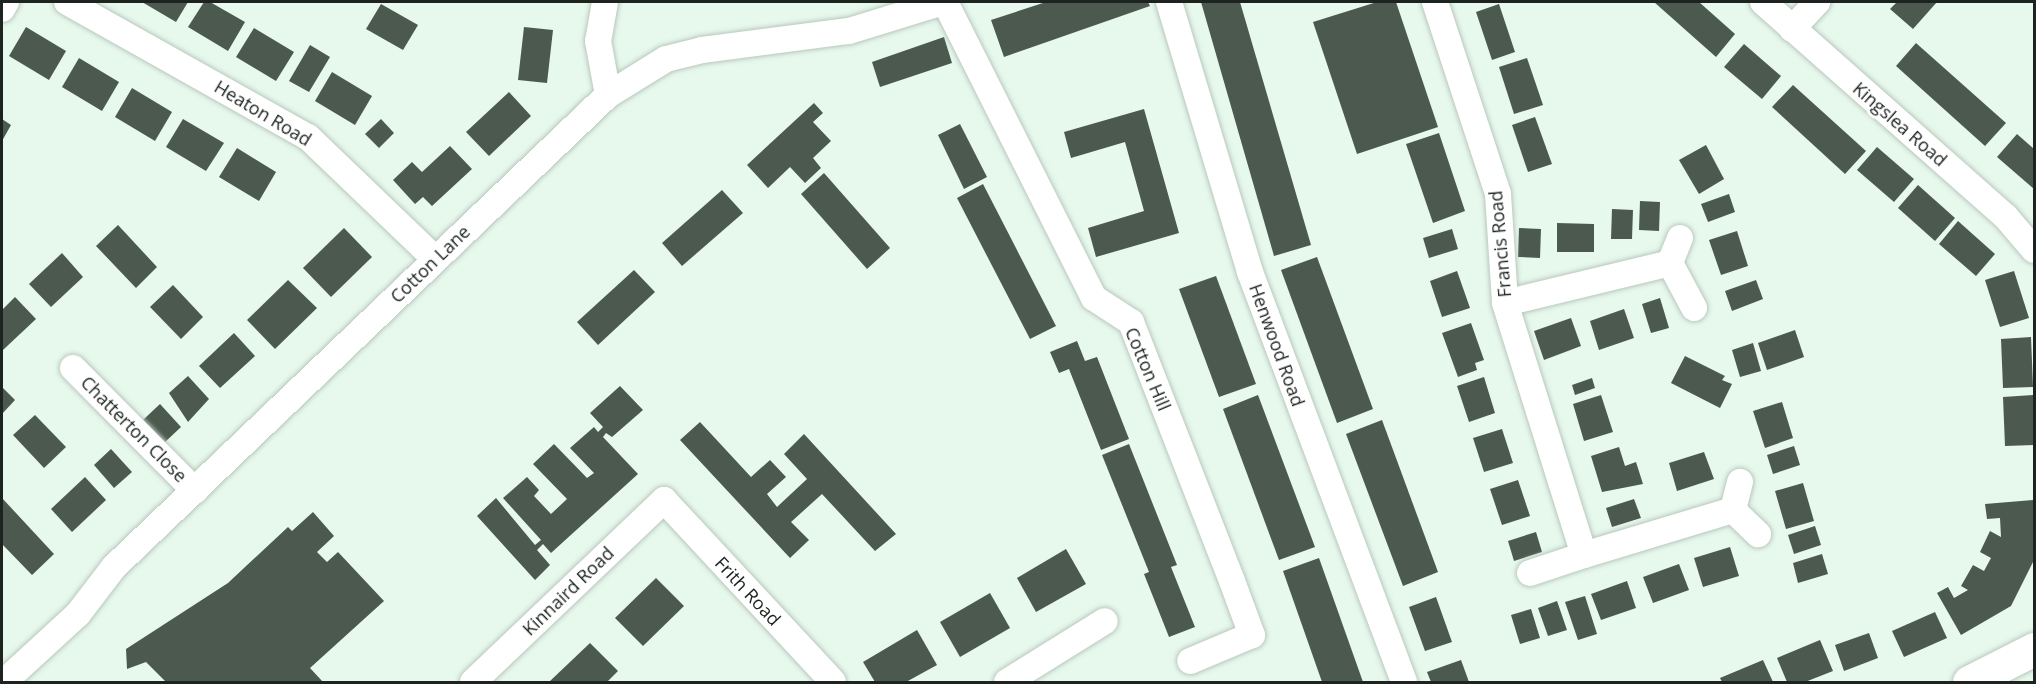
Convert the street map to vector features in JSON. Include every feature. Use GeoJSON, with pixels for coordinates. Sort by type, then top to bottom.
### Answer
{"type":"FeatureCollection","features":[{"type":"Feature","properties":{"kind":"street"},"geometry":{"type":"LineString","coordinates":[[2,9],[6,2]]}},
{"type":"Feature","properties":{"kind":"street","name":"Heaton Road"},"geometry":{"type":"LineString","coordinates":[[66,2],[308,137],[435,259]]}},
{"type":"Feature","properties":{"kind":"street"},"geometry":{"type":"LineString","coordinates":[[605,2],[598,41],[608,95]]}},
{"type":"Feature","properties":{"kind":"street","name":"Cotton Lane"},"geometry":{"type":"LineString","coordinates":[[4,682],[78,614],[114,567],[608,95],[666,59],[702,50],[849,31],[944,2]]}},
{"type":"Feature","properties":{"kind":"street","name":"Cotton Hill"},"geometry":{"type":"LineString","coordinates":[[944,2],[1094,298],[1131,322],[1232,581],[1252,635],[1190,661]]}},
{"type":"Feature","properties":{"kind":"street","name":"Henwood Road"},"geometry":{"type":"LineString","coordinates":[[1169,2],[1250,272],[1404,682]]}},
{"type":"Feature","properties":{"kind":"street","name":"Francis Road"},"geometry":{"type":"LineString","coordinates":[[1435,2],[1498,194],[1505,303],[1584,555]]}},
{"type":"Feature","properties":{"kind":"street","name":"Kingslea Road"},"geometry":{"type":"LineString","coordinates":[[1763,2],[2006,217],[2034,250]]}},
{"type":"Feature","properties":{"kind":"street"},"geometry":{"type":"LineString","coordinates":[[1792,29],[1816,2]]}},
{"type":"Feature","properties":{"kind":"street"},"geometry":{"type":"LineString","coordinates":[[1670,262],[1680,238]]}},
{"type":"Feature","properties":{"kind":"street"},"geometry":{"type":"LineString","coordinates":[[1505,303],[1670,262]]}},
{"type":"Feature","properties":{"kind":"street"},"geometry":{"type":"LineString","coordinates":[[1670,262],[1694,308]]}},
{"type":"Feature","properties":{"kind":"street","name":"Chatterton Close"},"geometry":{"type":"LineString","coordinates":[[74,368],[195,491]]}},
{"type":"Feature","properties":{"kind":"street"},"geometry":{"type":"LineString","coordinates":[[1733,510],[1740,482]]}},
{"type":"Feature","properties":{"kind":"street","name":"Kinnaird Road"},"geometry":{"type":"LineString","coordinates":[[473,682],[664,500]]}},
{"type":"Feature","properties":{"kind":"street","name":"Frith Road"},"geometry":{"type":"LineString","coordinates":[[664,500],[832,682]]}},
{"type":"Feature","properties":{"kind":"street"},"geometry":{"type":"LineString","coordinates":[[1530,573],[1733,510]]}},
{"type":"Feature","properties":{"kind":"street"},"geometry":{"type":"LineString","coordinates":[[1733,510],[1758,534]]}},
{"type":"Feature","properties":{"kind":"street"},"geometry":{"type":"LineString","coordinates":[[1007,682],[1105,621]]}},
{"type":"Feature","properties":{"kind":"street"},"geometry":{"type":"LineString","coordinates":[[1968,682],[2034,649]]}},
{"type":"Feature","properties":{"kind":"building"},"geometry":{"type":"Polygon","coordinates":[[[142,2],[188,2],[176,22],[142,2]]]}},
{"type":"Feature","properties":{"kind":"building"},"geometry":{"type":"Polygon","coordinates":[[[204,2],[210,2],[245,22],[228,51],[188,27],[204,2]]]}},
{"type":"Feature","properties":{"kind":"building"},"geometry":{"type":"Polygon","coordinates":[[[1046,2],[1148,2],[1150,6],[1004,57],[991,20],[1046,2]]]}},
{"type":"Feature","properties":{"kind":"building"},"geometry":{"type":"Polygon","coordinates":[[[1201,2],[1240,2],[1311,245],[1274,256],[1201,2]]]}},
{"type":"Feature","properties":{"kind":"building"},"geometry":{"type":"Polygon","coordinates":[[[1377,2],[1396,2],[1438,127],[1357,154],[1313,22],[1377,2]]]}},
{"type":"Feature","properties":{"kind":"building"},"geometry":{"type":"Polygon","coordinates":[[[1654,2],[1699,2],[1735,34],[1716,57],[1654,2]]]}},
{"type":"Feature","properties":{"kind":"building"},"geometry":{"type":"Polygon","coordinates":[[[1897,2],[1937,2],[1913,29],[1890,9],[1897,2]]]}},
{"type":"Feature","properties":{"kind":"building"},"geometry":{"type":"Polygon","coordinates":[[[381,4],[418,25],[403,50],[366,29],[381,4]]]}},
{"type":"Feature","properties":{"kind":"building"},"geometry":{"type":"Polygon","coordinates":[[[1499,4],[1515,52],[1492,60],[1476,12],[1499,4]]]}},
{"type":"Feature","properties":{"kind":"building"},"geometry":{"type":"Polygon","coordinates":[[[26,27],[66,51],[49,80],[9,56],[26,27]]]}},
{"type":"Feature","properties":{"kind":"building"},"geometry":{"type":"Polygon","coordinates":[[[524,27],[553,30],[547,83],[518,80],[524,27]]]}},
{"type":"Feature","properties":{"kind":"building"},"geometry":{"type":"Polygon","coordinates":[[[254,28],[294,52],[276,81],[236,57],[254,28]]]}},
{"type":"Feature","properties":{"kind":"building"},"geometry":{"type":"Polygon","coordinates":[[[944,37],[952,63],[880,87],[872,62],[944,37]]]}},
{"type":"Feature","properties":{"kind":"building"},"geometry":{"type":"Polygon","coordinates":[[[1916,43],[2006,123],[1985,146],[1896,66],[1916,43]]]}},
{"type":"Feature","properties":{"kind":"building"},"geometry":{"type":"Polygon","coordinates":[[[1744,44],[1781,76],[1762,99],[1724,67],[1744,44]]]}},
{"type":"Feature","properties":{"kind":"building"},"geometry":{"type":"Polygon","coordinates":[[[310,45],[330,57],[309,92],[289,81],[310,45]]]}},
{"type":"Feature","properties":{"kind":"building"},"geometry":{"type":"Polygon","coordinates":[[[79,58],[119,82],[102,111],[62,87],[79,58]]]}},
{"type":"Feature","properties":{"kind":"building"},"geometry":{"type":"Polygon","coordinates":[[[1527,58],[1543,105],[1514,114],[1499,67],[1527,58]]]}},
{"type":"Feature","properties":{"kind":"building"},"geometry":{"type":"Polygon","coordinates":[[[332,72],[372,96],[355,125],[315,101],[332,72]]]}},
{"type":"Feature","properties":{"kind":"building"},"geometry":{"type":"Polygon","coordinates":[[[1793,85],[1866,151],[1845,174],[1772,107],[1793,85]]]}},
{"type":"Feature","properties":{"kind":"building"},"geometry":{"type":"Polygon","coordinates":[[[132,88],[172,112],[155,141],[115,117],[132,88]]]}},
{"type":"Feature","properties":{"kind":"building"},"geometry":{"type":"Polygon","coordinates":[[[509,92],[531,116],[489,156],[466,132],[509,92]]]}},
{"type":"Feature","properties":{"kind":"building"},"geometry":{"type":"Polygon","coordinates":[[[814,103],[823,113],[813,122],[831,141],[813,158],[821,168],[805,183],[790,167],[768,188],[747,165],[814,103]]]}},
{"type":"Feature","properties":{"kind":"building"},"geometry":{"type":"Polygon","coordinates":[[[1144,109],[1179,233],[1096,257],[1088,228],[1144,211],[1125,142],[1071,158],[1064,132],[1144,109]]]}},
{"type":"Feature","properties":{"kind":"building"},"geometry":{"type":"Polygon","coordinates":[[[1535,117],[1552,164],[1528,172],[1512,125],[1535,117]]]}},
{"type":"Feature","properties":{"kind":"building"},"geometry":{"type":"Polygon","coordinates":[[[2,119],[11,125],[2,141],[2,119]]]}},
{"type":"Feature","properties":{"kind":"building"},"geometry":{"type":"Polygon","coordinates":[[[183,119],[224,143],[206,171],[166,147],[183,119]]]}},
{"type":"Feature","properties":{"kind":"building"},"geometry":{"type":"Polygon","coordinates":[[[381,119],[394,133],[379,148],[365,134],[381,119]]]}},
{"type":"Feature","properties":{"kind":"building"},"geometry":{"type":"Polygon","coordinates":[[[960,124],[987,177],[964,189],[938,135],[960,124]]]}},
{"type":"Feature","properties":{"kind":"building"},"geometry":{"type":"Polygon","coordinates":[[[1439,133],[1465,211],[1433,223],[1406,144],[1439,133]]]}},
{"type":"Feature","properties":{"kind":"building"},"geometry":{"type":"Polygon","coordinates":[[[2017,134],[2034,149],[2034,189],[1997,157],[2017,134]]]}},
{"type":"Feature","properties":{"kind":"building"},"geometry":{"type":"Polygon","coordinates":[[[1706,145],[1724,179],[1699,194],[1679,160],[1706,145]]]}},
{"type":"Feature","properties":{"kind":"building"},"geometry":{"type":"Polygon","coordinates":[[[450,146],[472,169],[432,206],[423,197],[415,204],[393,180],[412,162],[422,172],[450,146]]]}},
{"type":"Feature","properties":{"kind":"building"},"geometry":{"type":"Polygon","coordinates":[[[1877,147],[1914,179],[1894,202],[1857,170],[1877,147]]]}},
{"type":"Feature","properties":{"kind":"building"},"geometry":{"type":"Polygon","coordinates":[[[237,148],[276,172],[259,201],[219,177],[237,148]]]}},
{"type":"Feature","properties":{"kind":"building"},"geometry":{"type":"Polygon","coordinates":[[[824,173],[890,248],[867,269],[801,194],[824,173]]]}},
{"type":"Feature","properties":{"kind":"building"},"geometry":{"type":"Polygon","coordinates":[[[983,184],[1056,326],[1030,339],[957,198],[983,184]]]}},
{"type":"Feature","properties":{"kind":"building"},"geometry":{"type":"Polygon","coordinates":[[[1918,185],[1955,218],[1935,241],[1898,208],[1918,185]]]}},
{"type":"Feature","properties":{"kind":"building"},"geometry":{"type":"Polygon","coordinates":[[[722,190],[743,213],[682,266],[662,243],[722,190]]]}},
{"type":"Feature","properties":{"kind":"building"},"geometry":{"type":"Polygon","coordinates":[[[1729,194],[1735,212],[1708,222],[1701,204],[1729,194]]]}},
{"type":"Feature","properties":{"kind":"building"},"geometry":{"type":"Polygon","coordinates":[[[1640,201],[1660,202],[1659,231],[1639,230],[1640,201]]]}},
{"type":"Feature","properties":{"kind":"building"},"geometry":{"type":"Polygon","coordinates":[[[1612,209],[1633,210],[1632,239],[1611,239],[1612,209]]]}},
{"type":"Feature","properties":{"kind":"building"},"geometry":{"type":"Polygon","coordinates":[[[1958,221],[1995,254],[1976,276],[1939,244],[1958,221]]]}},
{"type":"Feature","properties":{"kind":"building"},"geometry":{"type":"Polygon","coordinates":[[[1557,223],[1594,224],[1594,252],[1557,252],[1557,223]]]}},
{"type":"Feature","properties":{"kind":"building"},"geometry":{"type":"Polygon","coordinates":[[[118,225],[157,267],[136,288],[96,246],[118,225]]]}},
{"type":"Feature","properties":{"kind":"building"},"geometry":{"type":"Polygon","coordinates":[[[344,228],[372,257],[331,297],[303,268],[344,228]]]}},
{"type":"Feature","properties":{"kind":"building"},"geometry":{"type":"Polygon","coordinates":[[[1519,228],[1541,229],[1540,258],[1518,257],[1519,228]]]}},
{"type":"Feature","properties":{"kind":"building"},"geometry":{"type":"Polygon","coordinates":[[[1452,229],[1458,249],[1429,258],[1423,238],[1452,229]]]}},
{"type":"Feature","properties":{"kind":"building"},"geometry":{"type":"Polygon","coordinates":[[[1737,231],[1748,266],[1721,275],[1709,240],[1737,231]]]}},
{"type":"Feature","properties":{"kind":"building"},"geometry":{"type":"Polygon","coordinates":[[[62,253],[83,277],[51,307],[29,284],[62,253]]]}},
{"type":"Feature","properties":{"kind":"building"},"geometry":{"type":"Polygon","coordinates":[[[1317,257],[1373,409],[1337,423],[1281,270],[1317,257]]]}},
{"type":"Feature","properties":{"kind":"building"},"geometry":{"type":"Polygon","coordinates":[[[634,270],[655,292],[598,345],[577,322],[634,270]]]}},
{"type":"Feature","properties":{"kind":"building"},"geometry":{"type":"Polygon","coordinates":[[[1457,271],[1470,308],[1442,317],[1430,281],[1457,271]]]}},
{"type":"Feature","properties":{"kind":"building"},"geometry":{"type":"Polygon","coordinates":[[[2014,271],[2029,318],[2000,327],[1985,280],[2014,271]]]}},
{"type":"Feature","properties":{"kind":"building"},"geometry":{"type":"Polygon","coordinates":[[[1216,276],[1256,384],[1219,397],[1179,289],[1216,276]]]}},
{"type":"Feature","properties":{"kind":"building"},"geometry":{"type":"Polygon","coordinates":[[[288,280],[317,308],[275,349],[247,320],[288,280]]]}},
{"type":"Feature","properties":{"kind":"building"},"geometry":{"type":"Polygon","coordinates":[[[1756,280],[1763,299],[1732,311],[1725,291],[1756,280]]]}},
{"type":"Feature","properties":{"kind":"building"},"geometry":{"type":"Polygon","coordinates":[[[173,285],[203,317],[181,339],[150,307],[173,285]]]}},
{"type":"Feature","properties":{"kind":"building"},"geometry":{"type":"Polygon","coordinates":[[[15,297],[36,319],[3,350],[2,310],[15,297]]]}},
{"type":"Feature","properties":{"kind":"building"},"geometry":{"type":"Polygon","coordinates":[[[1660,298],[1669,328],[1651,333],[1642,304],[1660,298]]]}},
{"type":"Feature","properties":{"kind":"building"},"geometry":{"type":"Polygon","coordinates":[[[1624,309],[1634,338],[1599,350],[1590,321],[1624,309]]]}},
{"type":"Feature","properties":{"kind":"building"},"geometry":{"type":"Polygon","coordinates":[[[1571,318],[1581,346],[1544,360],[1534,331],[1571,318]]]}},
{"type":"Feature","properties":{"kind":"building"},"geometry":{"type":"Polygon","coordinates":[[[1471,323],[1484,360],[1475,363],[1477,370],[1458,377],[1442,333],[1471,323]]]}},
{"type":"Feature","properties":{"kind":"building"},"geometry":{"type":"Polygon","coordinates":[[[1795,330],[1804,357],[1767,370],[1758,343],[1795,330]]]}},
{"type":"Feature","properties":{"kind":"building"},"geometry":{"type":"Polygon","coordinates":[[[234,333],[255,356],[220,388],[199,366],[234,333]]]}},
{"type":"Feature","properties":{"kind":"building"},"geometry":{"type":"Polygon","coordinates":[[[2031,337],[2033,387],[2003,388],[2001,339],[2031,337]]]}},
{"type":"Feature","properties":{"kind":"building"},"geometry":{"type":"Polygon","coordinates":[[[1077,341],[1085,361],[1097,357],[1129,439],[1101,450],[1069,369],[1059,373],[1050,352],[1077,341]]]}},
{"type":"Feature","properties":{"kind":"building"},"geometry":{"type":"Polygon","coordinates":[[[1753,343],[1761,371],[1740,377],[1732,350],[1753,343]]]}},
{"type":"Feature","properties":{"kind":"building"},"geometry":{"type":"Polygon","coordinates":[[[1685,356],[1725,376],[1722,380],[1732,384],[1720,408],[1671,383],[1685,356]]]}},
{"type":"Feature","properties":{"kind":"building"},"geometry":{"type":"Polygon","coordinates":[[[188,376],[209,399],[188,422],[169,393],[188,376]]]}},
{"type":"Feature","properties":{"kind":"building"},"geometry":{"type":"Polygon","coordinates":[[[1484,377],[1495,413],[1469,422],[1457,386],[1484,377]]]}},
{"type":"Feature","properties":{"kind":"building"},"geometry":{"type":"Polygon","coordinates":[[[1592,378],[1595,388],[1575,395],[1572,385],[1592,378]]]}},
{"type":"Feature","properties":{"kind":"building"},"geometry":{"type":"Polygon","coordinates":[[[620,386],[643,410],[612,437],[606,433],[603,437],[638,474],[551,553],[543,544],[537,550],[550,565],[535,580],[477,516],[496,498],[535,545],[541,540],[503,498],[527,477],[539,490],[534,496],[551,514],[567,499],[533,464],[554,444],[587,478],[594,473],[570,448],[594,427],[598,432],[603,427],[590,413],[620,386]]]}},
{"type":"Feature","properties":{"kind":"building"},"geometry":{"type":"Polygon","coordinates":[[[2,387],[15,400],[2,414],[2,387]]]}},
{"type":"Feature","properties":{"kind":"building"},"geometry":{"type":"Polygon","coordinates":[[[1258,395],[1315,547],[1279,560],[1223,409],[1258,395]]]}},
{"type":"Feature","properties":{"kind":"building"},"geometry":{"type":"Polygon","coordinates":[[[1601,395],[1613,432],[1584,441],[1573,404],[1601,395]]]}},
{"type":"Feature","properties":{"kind":"building"},"geometry":{"type":"Polygon","coordinates":[[[2033,395],[2034,445],[2005,446],[2003,397],[2033,395]]]}},
{"type":"Feature","properties":{"kind":"building"},"geometry":{"type":"Polygon","coordinates":[[[1782,402],[1793,438],[1765,448],[1753,411],[1782,402]]]}},
{"type":"Feature","properties":{"kind":"building"},"geometry":{"type":"Polygon","coordinates":[[[160,404],[181,427],[164,443],[143,420],[160,404]]]}},
{"type":"Feature","properties":{"kind":"building"},"geometry":{"type":"Polygon","coordinates":[[[35,415],[66,447],[44,468],[13,435],[35,415]]]}},
{"type":"Feature","properties":{"kind":"building"},"geometry":{"type":"Polygon","coordinates":[[[1382,420],[1438,572],[1403,586],[1346,434],[1382,420]]]}},
{"type":"Feature","properties":{"kind":"building"},"geometry":{"type":"Polygon","coordinates":[[[700,422],[751,477],[770,460],[786,477],[767,494],[777,507],[807,479],[784,454],[804,434],[896,534],[875,551],[822,494],[791,522],[809,540],[790,558],[680,440],[700,422]]]}},
{"type":"Feature","properties":{"kind":"building"},"geometry":{"type":"Polygon","coordinates":[[[1502,429],[1513,463],[1484,472],[1473,438],[1502,429]]]}},
{"type":"Feature","properties":{"kind":"building"},"geometry":{"type":"Polygon","coordinates":[[[1129,444],[1177,565],[1171,567],[1195,627],[1169,637],[1144,574],[1149,572],[1102,455],[1129,444]]]}},
{"type":"Feature","properties":{"kind":"building"},"geometry":{"type":"Polygon","coordinates":[[[1794,446],[1800,465],[1773,474],[1767,455],[1794,446]]]}},
{"type":"Feature","properties":{"kind":"building"},"geometry":{"type":"Polygon","coordinates":[[[1619,447],[1625,466],[1636,462],[1643,484],[1602,492],[1591,456],[1619,447]]]}},
{"type":"Feature","properties":{"kind":"building"},"geometry":{"type":"Polygon","coordinates":[[[111,449],[132,472],[114,488],[94,465],[111,449]]]}},
{"type":"Feature","properties":{"kind":"building"},"geometry":{"type":"Polygon","coordinates":[[[1704,452],[1714,479],[1677,491],[1669,463],[1704,452]]]}},
{"type":"Feature","properties":{"kind":"building"},"geometry":{"type":"Polygon","coordinates":[[[85,477],[106,500],[72,532],[51,509],[85,477]]]}},
{"type":"Feature","properties":{"kind":"building"},"geometry":{"type":"Polygon","coordinates":[[[1518,480],[1530,516],[1502,525],[1490,489],[1518,480]]]}},
{"type":"Feature","properties":{"kind":"building"},"geometry":{"type":"Polygon","coordinates":[[[1803,483],[1814,521],[1786,529],[1775,491],[1803,483]]]}},
{"type":"Feature","properties":{"kind":"building"},"geometry":{"type":"Polygon","coordinates":[[[2,498],[54,554],[32,575],[2,544],[2,498]]]}},
{"type":"Feature","properties":{"kind":"building"},"geometry":{"type":"Polygon","coordinates":[[[1634,499],[1641,518],[1612,527],[1606,508],[1634,499]]]}},
{"type":"Feature","properties":{"kind":"building"},"geometry":{"type":"Polygon","coordinates":[[[2033,500],[2034,560],[2011,606],[1961,635],[1937,593],[1948,587],[1954,598],[1968,590],[1961,586],[1973,565],[1984,571],[1991,558],[1980,552],[1990,531],[2001,537],[2000,518],[1987,519],[1985,504],[2033,500]]]}},
{"type":"Feature","properties":{"kind":"building"},"geometry":{"type":"Polygon","coordinates":[[[313,512],[334,536],[317,552],[327,562],[338,552],[384,601],[310,668],[323,682],[166,682],[146,662],[127,669],[126,649],[228,583],[288,527],[292,531],[313,512]]]}},
{"type":"Feature","properties":{"kind":"building"},"geometry":{"type":"Polygon","coordinates":[[[1815,526],[1821,545],[1794,554],[1788,535],[1815,526]]]}},
{"type":"Feature","properties":{"kind":"building"},"geometry":{"type":"Polygon","coordinates":[[[1536,532],[1542,552],[1514,561],[1508,541],[1536,532]]]}},
{"type":"Feature","properties":{"kind":"building"},"geometry":{"type":"Polygon","coordinates":[[[1730,547],[1739,576],[1703,587],[1694,558],[1730,547]]]}},
{"type":"Feature","properties":{"kind":"building"},"geometry":{"type":"Polygon","coordinates":[[[1066,549],[1086,584],[1036,612],[1017,578],[1066,549]]]}},
{"type":"Feature","properties":{"kind":"building"},"geometry":{"type":"Polygon","coordinates":[[[1822,554],[1828,574],[1798,583],[1793,563],[1822,554]]]}},
{"type":"Feature","properties":{"kind":"building"},"geometry":{"type":"Polygon","coordinates":[[[1319,558],[1363,682],[1322,682],[1283,571],[1319,558]]]}},
{"type":"Feature","properties":{"kind":"building"},"geometry":{"type":"Polygon","coordinates":[[[1679,564],[1689,590],[1653,603],[1643,577],[1679,564]]]}},
{"type":"Feature","properties":{"kind":"building"},"geometry":{"type":"Polygon","coordinates":[[[656,578],[684,606],[643,646],[615,618],[656,578]]]}},
{"type":"Feature","properties":{"kind":"building"},"geometry":{"type":"Polygon","coordinates":[[[1627,581],[1636,608],[1601,620],[1591,594],[1627,581]]]}},
{"type":"Feature","properties":{"kind":"building"},"geometry":{"type":"Polygon","coordinates":[[[990,593],[1010,628],[960,657],[940,622],[990,593]]]}},
{"type":"Feature","properties":{"kind":"building"},"geometry":{"type":"Polygon","coordinates":[[[1585,596],[1597,634],[1578,640],[1565,602],[1585,596]]]}},
{"type":"Feature","properties":{"kind":"building"},"geometry":{"type":"Polygon","coordinates":[[[1436,597],[1452,642],[1425,651],[1409,607],[1436,597]]]}},
{"type":"Feature","properties":{"kind":"building"},"geometry":{"type":"Polygon","coordinates":[[[1557,601],[1567,630],[1548,636],[1538,608],[1557,601]]]}},
{"type":"Feature","properties":{"kind":"building"},"geometry":{"type":"Polygon","coordinates":[[[1531,609],[1540,638],[1520,644],[1511,615],[1531,609]]]}},
{"type":"Feature","properties":{"kind":"building"},"geometry":{"type":"Polygon","coordinates":[[[1935,612],[1947,638],[1904,657],[1892,631],[1935,612]]]}},
{"type":"Feature","properties":{"kind":"building"},"geometry":{"type":"Polygon","coordinates":[[[917,630],[937,665],[906,682],[875,682],[863,662],[917,630]]]}},
{"type":"Feature","properties":{"kind":"building"},"geometry":{"type":"Polygon","coordinates":[[[1869,633],[1878,658],[1844,671],[1835,645],[1869,633]]]}},
{"type":"Feature","properties":{"kind":"building"},"geometry":{"type":"Polygon","coordinates":[[[1820,640],[1833,671],[1805,682],[1787,682],[1777,658],[1820,640]]]}},
{"type":"Feature","properties":{"kind":"building"},"geometry":{"type":"Polygon","coordinates":[[[590,643],[618,671],[607,682],[549,682],[590,643]]]}},
{"type":"Feature","properties":{"kind":"building"},"geometry":{"type":"Polygon","coordinates":[[[1461,660],[1469,682],[1431,682],[1427,672],[1461,660]]]}},
{"type":"Feature","properties":{"kind":"building"},"geometry":{"type":"Polygon","coordinates":[[[1763,660],[1773,682],[1722,682],[1720,678],[1763,660]]]}}]}
